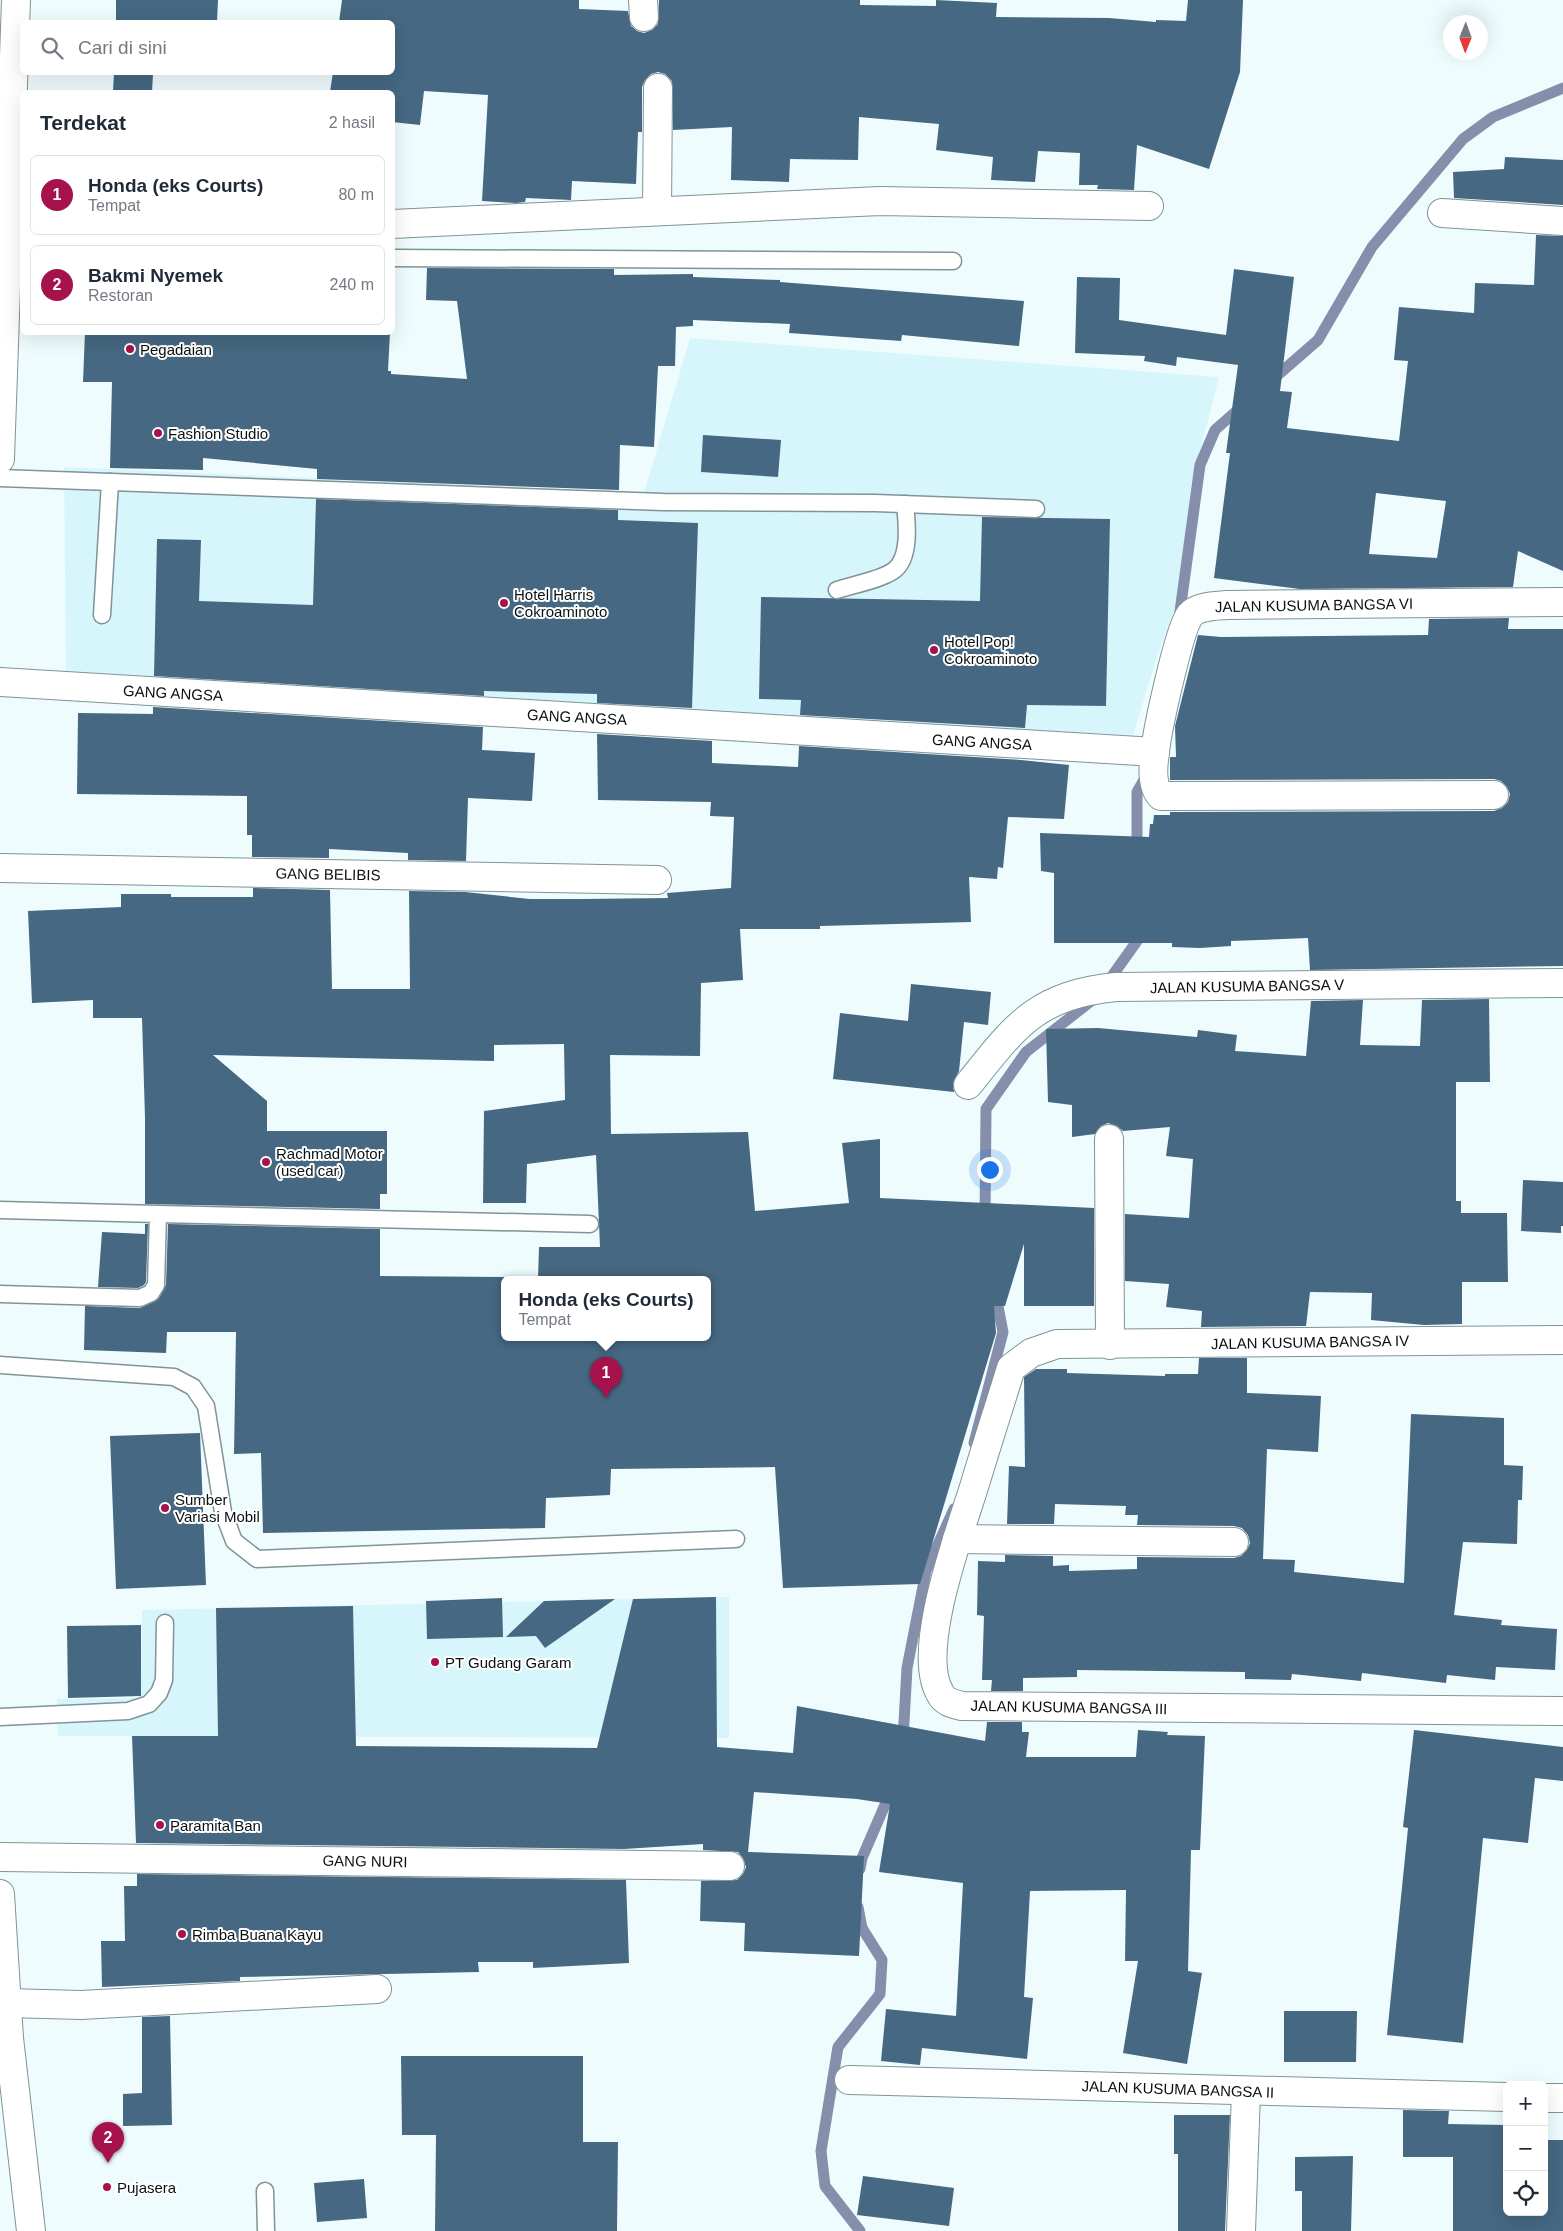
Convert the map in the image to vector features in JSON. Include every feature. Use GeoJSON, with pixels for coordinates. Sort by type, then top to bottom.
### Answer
{"type":"FeatureCollection","features":[{"type":"Feature","properties":{"kind":"main road"},"geometry":{"type":"LineString","coordinates":[[0,459],[4,299],[16,234],[5,155],[16,0]]}},
{"type":"Feature","properties":{"kind":"main road"},"geometry":{"type":"LineString","coordinates":[[657,211],[658,88]]}},
{"type":"Feature","properties":{"kind":"main road"},"geometry":{"type":"LineString","coordinates":[[395,224],[880,201],[1149,206]]}},
{"type":"Feature","properties":{"kind":"main road"},"geometry":{"type":"LineString","coordinates":[[1442,213],[1563,221]]}},
{"type":"Feature","properties":{"kind":"main road","name":"JALAN KUSUMA BANGSA VI"},"geometry":{"type":"LineString","coordinates":[[1494,795],[1161,796],[1155,786],[1155,752],[1178,641],[1190,615],[1204,608],[1226,605],[1563,602]]}},
{"type":"Feature","properties":{"kind":"main road","name":"GANG ANGSA"},"geometry":{"type":"LineString","coordinates":[[0,682],[1155,752]]}},
{"type":"Feature","properties":{"kind":"main road","name":"GANG BELIBIS"},"geometry":{"type":"LineString","coordinates":[[0,868],[657,880]]}},
{"type":"Feature","properties":{"kind":"main road","name":"JALAN KUSUMA BANGSA V"},"geometry":{"type":"LineString","coordinates":[[968,1085],[1007,1037],[1033,1013],[1060,999],[1089,990],[1116,988],[1563,983]]}},
{"type":"Feature","properties":{"kind":"main road"},"geometry":{"type":"LineString","coordinates":[[1109,1139],[1110,1345]]}},
{"type":"Feature","properties":{"kind":"main road","name":"JALAN KUSUMA BANGSA IV"},"geometry":{"type":"LineString","coordinates":[[1057,1344],[1563,1340]]}},
{"type":"Feature","properties":{"kind":"main road","name":"JALAN KUSUMA BANGSA III"},"geometry":{"type":"LineString","coordinates":[[1057,1344],[1031,1353],[1011,1368],[957,1539],[940,1595],[934,1637],[935,1680],[940,1694],[948,1702],[962,1706],[1563,1711]]}},
{"type":"Feature","properties":{"kind":"main road"},"geometry":{"type":"LineString","coordinates":[[957,1539],[1234,1542]]}},
{"type":"Feature","properties":{"kind":"main road","name":"GANG NURI"},"geometry":{"type":"LineString","coordinates":[[0,1857],[730,1866]]}},
{"type":"Feature","properties":{"kind":"main road"},"geometry":{"type":"LineString","coordinates":[[0,1894],[7,2003],[5,2039],[31,2231]]}},
{"type":"Feature","properties":{"kind":"main road"},"geometry":{"type":"LineString","coordinates":[[7,2003],[81,2005],[377,1989]]}},
{"type":"Feature","properties":{"kind":"main road","name":"JALAN KUSUMA BANGSA II"},"geometry":{"type":"LineString","coordinates":[[849,2080],[1246,2092],[1503,2097]]}},
{"type":"Feature","properties":{"kind":"main road"},"geometry":{"type":"LineString","coordinates":[[1240,2231],[1246,2092]]}},
{"type":"Feature","properties":{"kind":"main road"},"geometry":{"type":"LineString","coordinates":[[1548,2098],[1563,2098]]}},
{"type":"Feature","properties":{"kind":"lane"},"geometry":{"type":"LineString","coordinates":[[395,258],[953,261]]}},
{"type":"Feature","properties":{"kind":"lane"},"geometry":{"type":"LineString","coordinates":[[0,478],[663,502],[905,504],[1036,510]]}},
{"type":"Feature","properties":{"kind":"lane"},"geometry":{"type":"LineString","coordinates":[[102,615],[110,482]]}},
{"type":"Feature","properties":{"kind":"lane"},"geometry":{"type":"LineString","coordinates":[[837,590],[894,571],[904,554],[908,539],[905,504]]}},
{"type":"Feature","properties":{"kind":"lane"},"geometry":{"type":"LineString","coordinates":[[0,1210],[590,1224]]}},
{"type":"Feature","properties":{"kind":"lane"},"geometry":{"type":"LineString","coordinates":[[0,1294],[140,1298],[151,1294],[156,1285],[158,1214]]}},
{"type":"Feature","properties":{"kind":"lane"},"geometry":{"type":"LineString","coordinates":[[0,1365],[174,1377],[192,1387],[206,1406],[223,1512],[234,1541],[258,1558],[736,1539]]}},
{"type":"Feature","properties":{"kind":"lane"},"geometry":{"type":"LineString","coordinates":[[0,1717],[128,1711],[149,1704],[159,1693],[164,1680],[165,1623]]}},
{"type":"Feature","properties":{"kind":"lane"},"geometry":{"type":"LineString","coordinates":[[265,2191],[266,2231]]}},
{"type":"Feature","properties":{"kind":"shaded area"},"geometry":{"type":"Polygon","coordinates":[[[690,338],[1219,377],[1190,490],[1189,571],[1157,657],[1133,735],[66,682],[64,467],[644,493],[690,338]]]}},
{"type":"Feature","properties":{"kind":"shaded area","name":"PT Gudang Garam"},"geometry":{"type":"Polygon","coordinates":[[[729,1597],[729,1738],[58,1736],[57,1699],[141,1698],[142,1610],[729,1597]]]}},
{"type":"Feature","properties":{"kind":"building"},"geometry":{"type":"Polygon","coordinates":[[[116,0],[218,0],[217,20],[116,20],[116,0]]]}},
{"type":"Feature","properties":{"kind":"building"},"geometry":{"type":"Polygon","coordinates":[[[342,0],[579,0],[579,9],[628,11],[631,26],[637,31],[644,33],[652,30],[658,24],[659,0],[860,0],[860,5],[936,6],[936,0],[997,3],[996,17],[1109,18],[1156,22],[1156,20],[1186,21],[1188,0],[1243,0],[1240,72],[1209,169],[1137,145],[1134,190],[1097,189],[1098,185],[1079,185],[1080,153],[1038,151],[1035,182],[991,180],[993,157],[936,150],[939,124],[859,117],[858,160],[790,159],[789,182],[731,180],[732,127],[673,130],[672,81],[665,74],[658,72],[651,74],[645,80],[642,87],[642,132],[638,132],[636,184],[572,181],[571,200],[526,198],[525,202],[516,203],[482,201],[488,95],[424,91],[420,125],[395,122],[395,90],[330,90],[333,75],[395,75],[395,20],[339,20],[342,0]]]}},
{"type":"Feature","properties":{"kind":"building"},"geometry":{"type":"Polygon","coordinates":[[[114,75],[153,75],[152,90],[113,90],[114,75]]]}},
{"type":"Feature","properties":{"kind":"building"},"geometry":{"type":"Polygon","coordinates":[[[1505,157],[1563,160],[1563,205],[1454,198],[1453,172],[1504,169],[1505,157]]]}},
{"type":"Feature","properties":{"kind":"building"},"geometry":{"type":"Polygon","coordinates":[[[1536,235],[1563,236],[1563,571],[1518,551],[1513,587],[1300,589],[1214,578],[1230,453],[1226,453],[1238,365],[1177,357],[1176,366],[1144,361],[1145,356],[1075,353],[1077,277],[1120,278],[1119,320],[1226,335],[1234,269],[1294,277],[1280,391],[1292,392],[1287,428],[1399,441],[1408,361],[1394,360],[1399,307],[1474,313],[1475,283],[1534,285],[1536,235]],[[1376,493],[1369,554],[1437,558],[1446,501],[1376,493]]]}},
{"type":"Feature","properties":{"kind":"building"},"geometry":{"type":"Polygon","coordinates":[[[427,268],[614,269],[614,275],[693,274],[693,277],[780,280],[780,282],[1024,301],[1019,346],[902,335],[901,341],[789,333],[790,324],[693,320],[693,326],[676,327],[675,366],[658,366],[654,447],[620,445],[619,490],[317,479],[317,469],[203,458],[203,470],[110,468],[112,382],[83,382],[85,335],[390,335],[388,371],[391,371],[391,374],[467,379],[457,301],[426,300],[427,268]]]}},
{"type":"Feature","properties":{"kind":"building"},"geometry":{"type":"Polygon","coordinates":[[[703,435],[781,440],[778,477],[701,472],[703,435]]]}},
{"type":"Feature","properties":{"kind":"building","name":"Hotel Harris Cokroaminoto"},"geometry":{"type":"Polygon","coordinates":[[[316,499],[618,510],[618,520],[698,523],[692,708],[597,703],[597,694],[484,691],[484,696],[154,676],[157,539],[201,540],[199,601],[313,605],[316,499]]]}},
{"type":"Feature","properties":{"kind":"building","name":"Hotel Pop! Cokroaminoto"},"geometry":{"type":"Polygon","coordinates":[[[982,517],[1110,519],[1106,706],[1027,705],[1025,728],[800,715],[801,700],[759,699],[761,597],[980,601],[982,517]]]}},
{"type":"Feature","properties":{"kind":"building"},"geometry":{"type":"Polygon","coordinates":[[[1509,618],[1508,629],[1563,629],[1563,966],[1310,970],[1308,938],[1231,941],[1231,946],[1200,948],[1172,947],[1172,943],[1054,943],[1054,873],[1041,871],[1040,833],[1149,837],[1150,824],[1153,824],[1154,815],[1170,815],[1170,812],[1494,811],[1502,808],[1508,802],[1510,794],[1507,787],[1501,781],[1494,779],[1170,780],[1170,757],[1176,757],[1175,726],[1198,635],[1221,637],[1428,635],[1429,619],[1509,618]]]}},
{"type":"Feature","properties":{"kind":"building"},"geometry":{"type":"Polygon","coordinates":[[[153,707],[483,727],[482,750],[535,753],[532,801],[468,798],[466,861],[408,860],[408,853],[329,849],[329,858],[252,857],[252,835],[247,835],[247,796],[77,794],[78,713],[153,714],[153,707]]]}},
{"type":"Feature","properties":{"kind":"building"},"geometry":{"type":"Polygon","coordinates":[[[597,734],[712,741],[712,763],[798,767],[799,746],[1021,760],[1069,765],[1064,819],[1008,817],[1003,868],[998,867],[997,879],[969,877],[971,922],[820,926],[820,929],[740,929],[743,980],[701,983],[700,1056],[610,1055],[611,1134],[748,1132],[755,1211],[849,1203],[842,1143],[880,1139],[880,1198],[1094,1208],[1094,1306],[1024,1306],[1024,1244],[1005,1306],[994,1306],[996,1333],[920,1584],[783,1588],[775,1467],[611,1469],[610,1495],[546,1498],[545,1528],[263,1533],[261,1453],[234,1454],[236,1332],[167,1332],[166,1353],[84,1350],[85,1306],[140,1308],[159,1298],[166,1285],[168,1224],[380,1229],[380,1276],[501,1277],[501,1341],[711,1341],[711,1276],[538,1276],[539,1247],[600,1247],[596,1155],[527,1164],[526,1203],[483,1203],[484,1111],[565,1100],[564,1044],[494,1045],[494,1061],[213,1055],[267,1101],[267,1131],[387,1131],[387,1194],[380,1194],[380,1209],[145,1204],[142,1018],[93,1018],[93,1000],[32,1003],[28,911],[121,907],[121,894],[171,894],[171,897],[253,897],[253,888],[330,890],[332,989],[410,989],[409,891],[465,892],[530,899],[582,899],[668,898],[667,893],[731,888],[734,817],[710,816],[711,802],[598,800],[597,734]]]}},
{"type":"Feature","properties":{"kind":"building"},"geometry":{"type":"Polygon","coordinates":[[[911,984],[991,992],[988,1025],[964,1022],[959,1071],[953,1083],[954,1092],[833,1079],[840,1013],[908,1021],[911,984]]]}},
{"type":"Feature","properties":{"kind":"building"},"geometry":{"type":"Polygon","coordinates":[[[1489,999],[1490,1082],[1456,1082],[1456,1201],[1461,1201],[1461,1213],[1507,1213],[1508,1282],[1462,1282],[1462,1324],[1424,1325],[1371,1320],[1372,1293],[1310,1292],[1306,1326],[1201,1327],[1202,1311],[1166,1307],[1169,1284],[1125,1281],[1125,1214],[1189,1218],[1193,1159],[1166,1156],[1170,1127],[1123,1131],[1117,1126],[1108,1123],[1101,1126],[1095,1134],[1072,1137],[1072,1105],[1048,1102],[1046,1029],[1098,1028],[1197,1037],[1198,1030],[1237,1035],[1235,1051],[1306,1056],[1311,1001],[1363,1000],[1360,1045],[1420,1046],[1422,1000],[1489,999]]]}},
{"type":"Feature","properties":{"kind":"building"},"geometry":{"type":"Polygon","coordinates":[[[1523,1180],[1563,1182],[1563,1226],[1561,1226],[1561,1233],[1521,1231],[1523,1180]]]}},
{"type":"Feature","properties":{"kind":"building"},"geometry":{"type":"Polygon","coordinates":[[[145,1224],[148,1224],[146,1282],[144,1285],[138,1288],[98,1287],[102,1232],[145,1234],[145,1224]]]}},
{"type":"Feature","properties":{"kind":"building"},"geometry":{"type":"Polygon","coordinates":[[[1199,1358],[1247,1358],[1247,1393],[1321,1396],[1318,1452],[1267,1449],[1263,1559],[1295,1560],[1294,1572],[1404,1583],[1411,1414],[1504,1418],[1504,1465],[1523,1466],[1522,1500],[1518,1500],[1517,1544],[1463,1542],[1454,1615],[1502,1620],[1501,1625],[1557,1629],[1555,1670],[1496,1667],[1495,1680],[1447,1675],[1446,1683],[1362,1673],[1361,1681],[1292,1674],[1291,1680],[1245,1679],[1245,1672],[1077,1670],[1077,1677],[1023,1678],[1023,1691],[991,1691],[992,1680],[982,1680],[984,1616],[977,1615],[978,1561],[1005,1562],[1005,1555],[1053,1556],[1053,1566],[1069,1565],[1069,1571],[1137,1569],[1137,1557],[1234,1558],[1241,1556],[1247,1550],[1250,1543],[1248,1535],[1242,1528],[1234,1526],[1137,1525],[1138,1515],[1125,1515],[1126,1506],[1055,1504],[1054,1524],[1007,1524],[1009,1466],[1025,1467],[1024,1377],[1036,1369],[1067,1369],[1067,1373],[1165,1376],[1165,1374],[1198,1374],[1199,1358]]]}},
{"type":"Feature","properties":{"kind":"building"},"geometry":{"type":"Polygon","coordinates":[[[200,1433],[206,1585],[116,1589],[110,1436],[200,1433]]]}},
{"type":"Feature","properties":{"kind":"building"},"geometry":{"type":"Polygon","coordinates":[[[716,1597],[717,1747],[793,1753],[797,1706],[985,1741],[987,1722],[1022,1722],[1022,1732],[1029,1732],[1026,1757],[1136,1757],[1138,1730],[1168,1732],[1167,1735],[1205,1736],[1200,1850],[1191,1850],[1188,1971],[1202,1973],[1187,2064],[1123,2053],[1138,1961],[1125,1961],[1126,1890],[1030,1891],[1024,1997],[1033,1998],[1027,2059],[922,2048],[920,2065],[881,2061],[886,2009],[956,2016],[963,1883],[879,1872],[890,1804],[857,1799],[754,1792],[748,1852],[864,1856],[859,1956],[744,1951],[745,1923],[700,1921],[701,1881],[737,1880],[743,1874],[746,1867],[743,1858],[738,1852],[703,1850],[703,1844],[624,1849],[136,1843],[132,1736],[218,1736],[216,1608],[353,1606],[356,1746],[597,1748],[633,1599],[716,1597]]]}},
{"type":"Feature","properties":{"kind":"building"},"geometry":{"type":"Polygon","coordinates":[[[502,1598],[503,1637],[427,1639],[426,1601],[502,1598]]]}},
{"type":"Feature","properties":{"kind":"building"},"geometry":{"type":"Polygon","coordinates":[[[615,1599],[545,1648],[536,1636],[506,1637],[544,1601],[615,1599]]]}},
{"type":"Feature","properties":{"kind":"building"},"geometry":{"type":"Polygon","coordinates":[[[141,1625],[141,1696],[68,1698],[67,1626],[141,1625]]]}},
{"type":"Feature","properties":{"kind":"building"},"geometry":{"type":"Polygon","coordinates":[[[1414,1730],[1563,1747],[1563,1781],[1535,1778],[1528,1843],[1483,1838],[1463,2043],[1387,2035],[1408,1828],[1403,1827],[1414,1730]]]}},
{"type":"Feature","properties":{"kind":"building"},"geometry":{"type":"Polygon","coordinates":[[[137,1874],[626,1880],[629,1963],[533,1968],[533,1962],[478,1962],[479,1972],[240,1977],[240,1981],[102,1987],[101,1941],[125,1941],[124,1886],[137,1886],[137,1874]]]}},
{"type":"Feature","properties":{"kind":"building"},"geometry":{"type":"Polygon","coordinates":[[[1284,2011],[1357,2011],[1356,2062],[1284,2062],[1284,2011]]]}},
{"type":"Feature","properties":{"kind":"building"},"geometry":{"type":"Polygon","coordinates":[[[170,2016],[172,2125],[123,2126],[123,2094],[142,2093],[142,2017],[170,2016]]]}},
{"type":"Feature","properties":{"kind":"building"},"geometry":{"type":"Polygon","coordinates":[[[401,2056],[583,2056],[583,2142],[618,2142],[617,2231],[435,2231],[436,2135],[402,2135],[401,2056]]]}},
{"type":"Feature","properties":{"kind":"building"},"geometry":{"type":"Polygon","coordinates":[[[1403,2110],[1449,2111],[1448,2124],[1503,2125],[1503,2216],[1548,2216],[1548,2140],[1563,2140],[1563,2231],[1453,2231],[1453,2157],[1403,2157],[1403,2110]]]}},
{"type":"Feature","properties":{"kind":"building"},"geometry":{"type":"Polygon","coordinates":[[[1174,2115],[1230,2115],[1225,2231],[1178,2231],[1178,2154],[1174,2154],[1174,2115]]]}},
{"type":"Feature","properties":{"kind":"building"},"geometry":{"type":"Polygon","coordinates":[[[1353,2156],[1351,2231],[1302,2231],[1302,2191],[1295,2191],[1295,2157],[1353,2156]]]}},
{"type":"Feature","properties":{"kind":"building"},"geometry":{"type":"Polygon","coordinates":[[[863,2176],[954,2188],[949,2226],[857,2215],[863,2176]]]}},
{"type":"Feature","properties":{"kind":"building"},"geometry":{"type":"Polygon","coordinates":[[[364,2179],[367,2218],[317,2222],[314,2183],[364,2179]]]}},
{"type":"Feature","properties":{"kind":"waterway"},"geometry":{"type":"LineString","coordinates":[[1272,380],[1318,340],[1372,247],[1463,139],[1493,117],[1563,88]]}},
{"type":"Feature","properties":{"kind":"waterway"},"geometry":{"type":"LineString","coordinates":[[1179,619],[1200,465],[1215,430],[1241,407]]}},
{"type":"Feature","properties":{"kind":"waterway"},"geometry":{"type":"LineString","coordinates":[[1137,851],[1137,792],[1148,773]]}},
{"type":"Feature","properties":{"kind":"waterway"},"geometry":{"type":"LineString","coordinates":[[1105,986],[1137,941],[1137,930]]}},
{"type":"Feature","properties":{"kind":"waterway"},"geometry":{"type":"LineString","coordinates":[[985,1219],[986,1109],[1026,1052],[1095,998]]}},
{"type":"Feature","properties":{"kind":"waterway"},"geometry":{"type":"LineString","coordinates":[[974,1443],[1003,1332],[995,1291]]}},
{"type":"Feature","properties":{"kind":"waterway"},"geometry":{"type":"LineString","coordinates":[[903,1740],[907,1668],[926,1571],[954,1509]]}},
{"type":"Feature","properties":{"kind":"waterway"},"geometry":{"type":"LineString","coordinates":[[860,1869],[862,1858],[891,1791]]}},
{"type":"Feature","properties":{"kind":"waterway"},"geometry":{"type":"LineString","coordinates":[[858,1907],[862,1928],[882,1960],[880,1994],[838,2047],[821,2151],[825,2186],[860,2231]]}},
{"type":"Feature","properties":{"kind":"place","name":"Pegadaian"},"geometry":{"type":"Point","coordinates":[130,349]}},
{"type":"Feature","properties":{"kind":"place","name":"Fashion Studio"},"geometry":{"type":"Point","coordinates":[158,433]}},
{"type":"Feature","properties":{"kind":"place","name":"Hotel Harris Cokroaminoto"},"geometry":{"type":"Point","coordinates":[504,603]}},
{"type":"Feature","properties":{"kind":"place","name":"Hotel Pop! Cokroaminoto"},"geometry":{"type":"Point","coordinates":[934,650]}},
{"type":"Feature","properties":{"kind":"place","name":"Rachmad Motor (used car)"},"geometry":{"type":"Point","coordinates":[266,1162]}},
{"type":"Feature","properties":{"kind":"place","name":"Honda (eks Courts)"},"geometry":{"type":"Point","coordinates":[606,1398]}},
{"type":"Feature","properties":{"kind":"place","name":"Sumber Variasi Mobil"},"geometry":{"type":"Point","coordinates":[165,1508]}},
{"type":"Feature","properties":{"kind":"place","name":"PT Gudang Garam"},"geometry":{"type":"Point","coordinates":[435,1662]}},
{"type":"Feature","properties":{"kind":"place","name":"Paramita Ban"},"geometry":{"type":"Point","coordinates":[160,1825]}},
{"type":"Feature","properties":{"kind":"place","name":"Rimba Buana Kayu"},"geometry":{"type":"Point","coordinates":[182,1934]}},
{"type":"Feature","properties":{"kind":"place","name":"Bakmi Nyemek"},"geometry":{"type":"Point","coordinates":[108,2163]}},
{"type":"Feature","properties":{"kind":"place","name":"Pujasera"},"geometry":{"type":"Point","coordinates":[107,2187]}}]}
